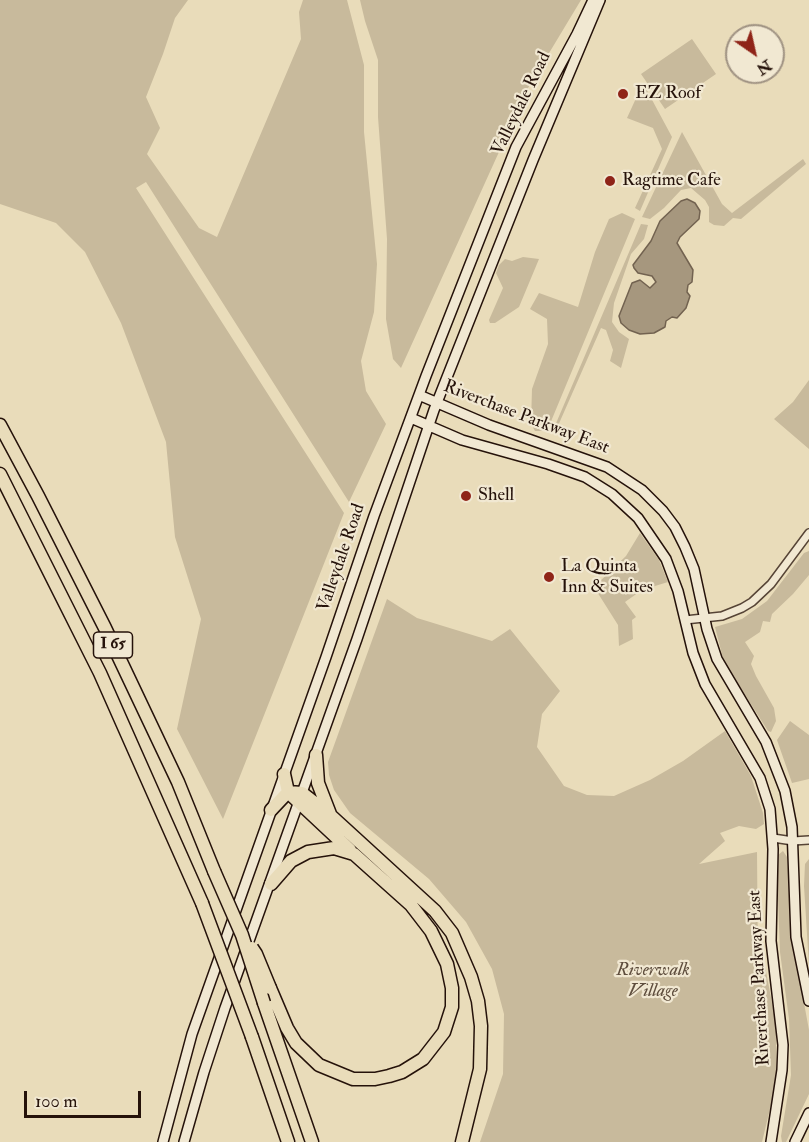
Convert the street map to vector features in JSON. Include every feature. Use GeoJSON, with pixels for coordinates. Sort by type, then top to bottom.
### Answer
{"type":"FeatureCollection","features":[{"type":"Feature","properties":{"kind":"highway","name":"I 65"},"geometry":{"type":"LineString","coordinates":[[0,425],[105,628],[178,782],[268,998],[312,1142]]}},
{"type":"Feature","properties":{"kind":"highway","name":"I 65"},"geometry":{"type":"LineString","coordinates":[[0,474],[100,673],[202,903],[288,1142]]}},
{"type":"Feature","properties":{"kind":"highway"},"geometry":{"type":"LineString","coordinates":[[316,755],[318,783],[330,815]]}},
{"type":"Feature","properties":{"kind":"highway"},"geometry":{"type":"LineString","coordinates":[[284,774],[288,792]]}},
{"type":"Feature","properties":{"kind":"highway"},"geometry":{"type":"LineString","coordinates":[[288,792],[330,815],[435,911],[452,933],[471,977],[479,1009],[481,1050],[480,1069],[462,1142]]}},
{"type":"Feature","properties":{"kind":"highway"},"geometry":{"type":"LineString","coordinates":[[271,810],[288,792]]}},
{"type":"Feature","properties":{"kind":"highway"},"geometry":{"type":"LineString","coordinates":[[268,998],[296,1043],[308,1056],[325,1068],[352,1079],[375,1079],[402,1072],[423,1059],[432,1051],[444,1032],[452,1007],[452,988],[441,947],[418,912],[354,854],[301,798]]}},
{"type":"Feature","properties":{"kind":"highway"},"geometry":{"type":"LineString","coordinates":[[271,884],[291,861],[308,852],[334,848],[354,854]]}},
{"type":"Feature","properties":{"kind":"main road","name":"Valleydale Road"},"geometry":{"type":"LineString","coordinates":[[163,1142],[192,1034],[419,394],[516,147],[593,0]]}},
{"type":"Feature","properties":{"kind":"main road","name":"Valleydale Road"},"geometry":{"type":"LineString","coordinates":[[184,1142],[218,1030],[361,628],[428,426],[600,0]]}},
{"type":"Feature","properties":{"kind":"main road","name":"Riverchase Parkway East"},"geometry":{"type":"LineString","coordinates":[[419,394],[489,425],[599,463],[634,483],[663,511],[680,537],[694,569],[717,659],[776,764],[789,804],[793,841],[796,938],[809,1001]]}},
{"type":"Feature","properties":{"kind":"main road","name":"Riverchase Parkway East"},"geometry":{"type":"LineString","coordinates":[[411,418],[483,447],[585,477],[612,494],[638,518],[657,543],[674,579],[693,653],[705,684],[763,784],[770,809],[773,838],[771,942],[783,1056],[771,1142]]}},
{"type":"Feature","properties":{"kind":"main road"},"geometry":{"type":"LineString","coordinates":[[795,1142],[809,1113]]}},
{"type":"Feature","properties":{"kind":"street"},"geometry":{"type":"LineString","coordinates":[[685,620],[705,619],[734,612],[759,596],[771,584],[809,533]]}},
{"type":"Feature","properties":{"kind":"street"},"geometry":{"type":"LineString","coordinates":[[773,838],[793,841],[809,840]]}},
{"type":"Feature","properties":{"kind":"green space"},"geometry":{"type":"Polygon","coordinates":[[[0,0],[188,0],[175,18],[146,97],[160,128],[147,154],[199,228],[217,237],[301,39],[299,12],[303,0],[347,0],[364,65],[364,132],[377,264],[374,312],[361,361],[366,391],[386,424],[349,502],[146,182],[136,188],[344,513],[223,819],[177,729],[201,619],[175,537],[166,442],[121,323],[85,252],[56,223],[0,204],[0,0]]]}},
{"type":"Feature","properties":{"kind":"green space"},"geometry":{"type":"Polygon","coordinates":[[[360,0],[581,0],[528,88],[401,368],[393,359],[386,319],[387,239],[378,117],[378,60],[360,0]]]}},
{"type":"Feature","properties":{"kind":"green space"},"geometry":{"type":"Polygon","coordinates":[[[692,39],[716,74],[665,109],[641,74],[692,39]]]}},
{"type":"Feature","properties":{"kind":"green space"},"geometry":{"type":"Polygon","coordinates":[[[643,83],[672,137],[640,211],[635,208],[662,149],[653,128],[627,118],[643,83]]]}},
{"type":"Feature","properties":{"kind":"green space"},"geometry":{"type":"Polygon","coordinates":[[[682,132],[722,204],[732,213],[803,159],[806,164],[741,219],[733,218],[724,226],[709,222],[709,207],[705,200],[691,188],[681,190],[650,219],[642,217],[682,132]]]}},
{"type":"Feature","properties":{"kind":"green space"},"geometry":{"type":"Polygon","coordinates":[[[622,213],[635,219],[547,431],[535,431],[531,424],[532,389],[548,344],[547,319],[530,309],[539,293],[578,307],[595,252],[609,219],[622,213]]]}},
{"type":"Feature","properties":{"kind":"green space"},"geometry":{"type":"Polygon","coordinates":[[[641,224],[648,225],[644,239],[631,254],[614,303],[612,322],[619,332],[629,339],[621,368],[610,361],[613,350],[606,330],[601,328],[557,428],[554,428],[641,224]]]}},
{"type":"Feature","properties":{"kind":"green space"},"geometry":{"type":"Polygon","coordinates":[[[523,257],[539,259],[519,307],[495,323],[490,323],[489,320],[503,288],[496,273],[499,265],[505,259],[512,261],[523,257]]]}},
{"type":"Feature","properties":{"kind":"green space"},"geometry":{"type":"Polygon","coordinates":[[[809,380],[809,449],[774,419],[793,402],[809,380]]]}},
{"type":"Feature","properties":{"kind":"green space"},"geometry":{"type":"Polygon","coordinates":[[[640,533],[659,560],[668,582],[642,590],[625,602],[636,617],[632,620],[633,639],[619,646],[618,625],[594,587],[626,556],[640,533]]]}},
{"type":"Feature","properties":{"kind":"green space"},"geometry":{"type":"Polygon","coordinates":[[[809,551],[809,575],[772,614],[770,622],[763,621],[760,632],[745,642],[754,656],[751,664],[756,676],[774,708],[776,721],[771,732],[768,731],[724,662],[715,627],[742,619],[767,601],[804,553],[809,551]]]}},
{"type":"Feature","properties":{"kind":"green space","name":"Riverwalk Village"},"geometry":{"type":"Polygon","coordinates":[[[387,599],[417,618],[492,641],[510,629],[560,691],[542,714],[537,747],[564,786],[587,795],[614,796],[650,780],[683,761],[725,731],[751,776],[763,813],[764,824],[756,829],[739,826],[720,833],[725,841],[699,864],[757,852],[758,973],[765,966],[776,1024],[776,1084],[762,1142],[480,1142],[503,1074],[504,1014],[492,969],[466,922],[429,879],[350,813],[334,790],[329,775],[328,762],[387,599]]]}},
{"type":"Feature","properties":{"kind":"green space"},"geometry":{"type":"Polygon","coordinates":[[[790,721],[809,735],[809,779],[792,783],[777,740],[790,721]]]}},
{"type":"Feature","properties":{"kind":"green space"},"geometry":{"type":"Polygon","coordinates":[[[783,851],[787,857],[793,944],[809,1030],[809,1094],[786,1142],[782,1142],[781,1136],[791,1075],[789,1019],[780,952],[777,873],[778,855],[783,851]]]}},
{"type":"Feature","properties":{"kind":"green space"},"geometry":{"type":"Polygon","coordinates":[[[809,859],[809,966],[804,886],[805,864],[809,859]]]}},
{"type":"Feature","properties":{"kind":"shaded area"},"geometry":{"type":"Polygon","coordinates":[[[687,199],[695,203],[700,211],[699,219],[680,237],[677,243],[693,270],[692,282],[688,285],[687,292],[690,296],[686,308],[677,318],[672,317],[666,321],[665,327],[654,333],[640,334],[629,330],[621,323],[619,316],[632,283],[640,280],[650,288],[656,282],[652,276],[638,273],[633,265],[651,241],[660,221],[681,201],[687,199]]]}},
{"type":"Feature","properties":{"kind":"place","name":"EZ Roof"},"geometry":{"type":"Point","coordinates":[623,94]}},
{"type":"Feature","properties":{"kind":"place","name":"Ragtime Cafe"},"geometry":{"type":"Point","coordinates":[610,181]}},
{"type":"Feature","properties":{"kind":"place","name":"Shell"},"geometry":{"type":"Point","coordinates":[466,496]}},
{"type":"Feature","properties":{"kind":"place","name":"La Quinta Inn & Suites"},"geometry":{"type":"Point","coordinates":[549,577]}}]}
